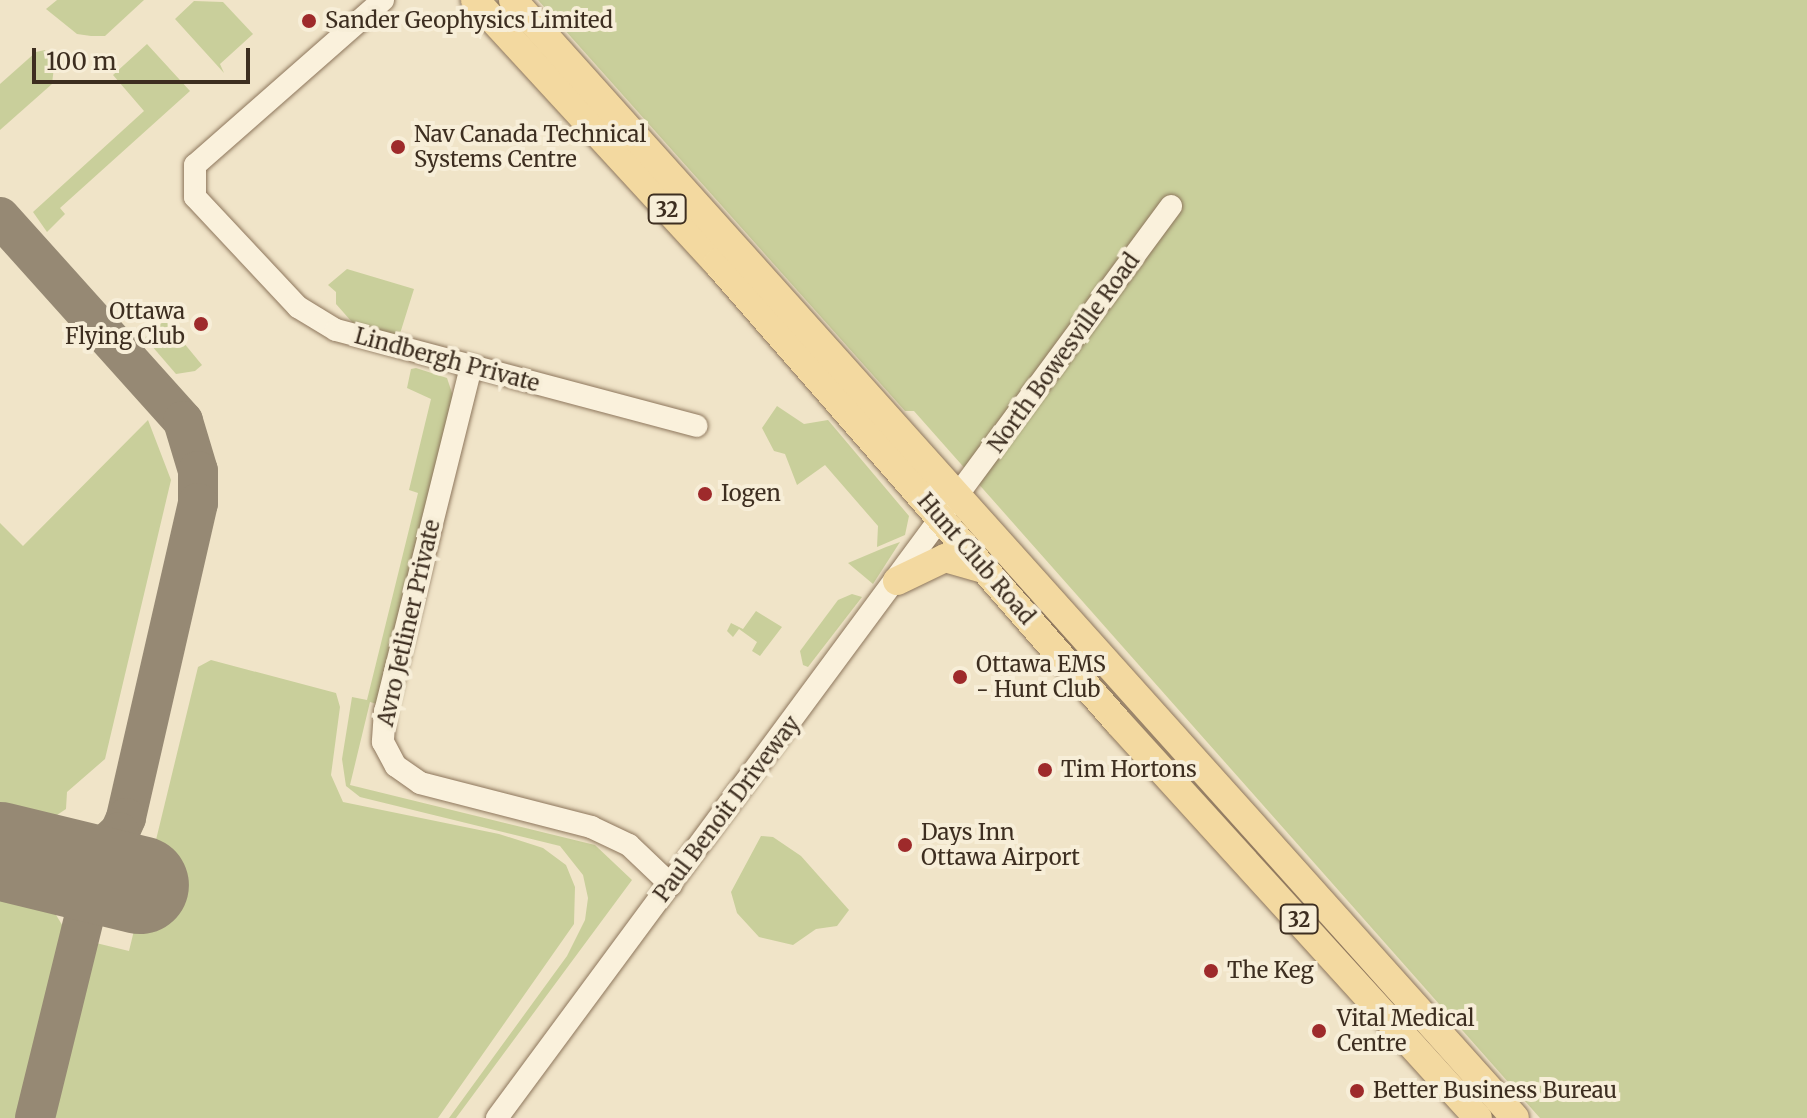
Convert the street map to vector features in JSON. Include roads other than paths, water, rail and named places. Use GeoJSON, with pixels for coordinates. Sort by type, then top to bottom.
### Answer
{"type":"FeatureCollection","features":[{"type":"Feature","properties":{"kind":"main road","name":"Hunt Club Road"},"geometry":{"type":"LineString","coordinates":[[475,0],[950,510],[984,569],[1475,1109],[1515,1118]]}},
{"type":"Feature","properties":{"kind":"main road","name":"Hunt Club Road"},"geometry":{"type":"LineString","coordinates":[[513,0],[950,510],[1475,1109]]}},
{"type":"Feature","properties":{"kind":"main road"},"geometry":{"type":"LineString","coordinates":[[897,581],[945,558],[984,569]]}},
{"type":"Feature","properties":{"kind":"street","name":"Lindbergh Private"},"geometry":{"type":"LineString","coordinates":[[383,0],[206,153],[195,165],[192,190],[263,271],[311,317],[362,340],[696,426]]}},
{"type":"Feature","properties":{"kind":"street","name":"North Bowesville Road"},"geometry":{"type":"LineString","coordinates":[[950,510],[1171,206]]}},
{"type":"Feature","properties":{"kind":"street","name":"Avro Jetliner Private"},"geometry":{"type":"LineString","coordinates":[[471,367],[385,711],[383,742],[396,766],[420,783],[591,827],[629,845],[671,885]]}},
{"type":"Feature","properties":{"kind":"street","name":"Paul Benoit Driveway"},"geometry":{"type":"LineString","coordinates":[[497,1118],[950,510]]}},
{"type":"Feature","properties":{"kind":"place","name":"Sander Geophysics Limited"},"geometry":{"type":"Point","coordinates":[309,21]}},
{"type":"Feature","properties":{"kind":"place","name":"Nav Canada Technical Systems Centre"},"geometry":{"type":"Point","coordinates":[398,147]}},
{"type":"Feature","properties":{"kind":"place","name":"Ottawa Flying Club"},"geometry":{"type":"Point","coordinates":[201,324]}},
{"type":"Feature","properties":{"kind":"place","name":"Iogen"},"geometry":{"type":"Point","coordinates":[705,494]}},
{"type":"Feature","properties":{"kind":"place","name":"Ottawa EMS - Hunt Club"},"geometry":{"type":"Point","coordinates":[960,677]}},
{"type":"Feature","properties":{"kind":"place","name":"Tim Hortons"},"geometry":{"type":"Point","coordinates":[1045,770]}},
{"type":"Feature","properties":{"kind":"place","name":"Days Inn Ottawa Airport"},"geometry":{"type":"Point","coordinates":[905,845]}},
{"type":"Feature","properties":{"kind":"place","name":"The Keg"},"geometry":{"type":"Point","coordinates":[1211,971]}},
{"type":"Feature","properties":{"kind":"place","name":"Vital Medical Centre"},"geometry":{"type":"Point","coordinates":[1319,1031]}},
{"type":"Feature","properties":{"kind":"place","name":"Better Business Bureau"},"geometry":{"type":"Point","coordinates":[1357,1091]}}]}
